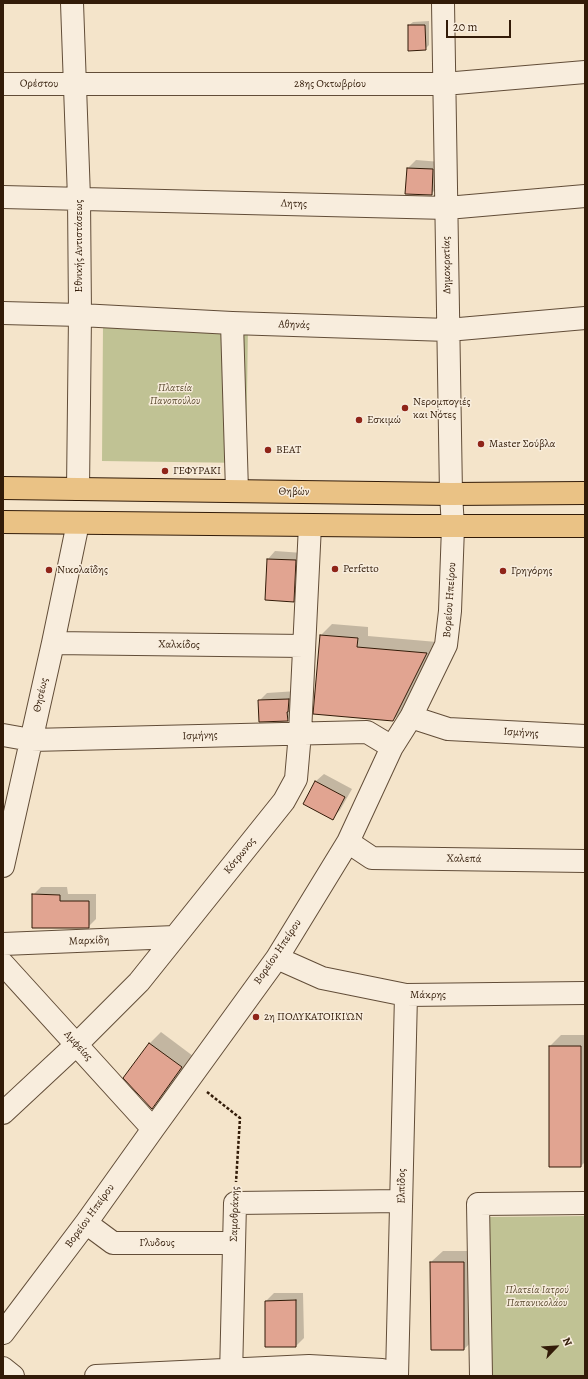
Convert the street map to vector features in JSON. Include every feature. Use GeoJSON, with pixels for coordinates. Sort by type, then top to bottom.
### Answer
{"type":"FeatureCollection","features":[{"type":"Feature","properties":{"kind":"main road","name":"Θηβών"},"geometry":{"type":"LineString","coordinates":[[3,488],[451,494],[585,493]]}},
{"type":"Feature","properties":{"kind":"main road"},"geometry":{"type":"LineString","coordinates":[[3,522],[585,526]]}},
{"type":"Feature","properties":{"kind":"street","name":"Εθνικής Αντιστάσεως"},"geometry":{"type":"LineString","coordinates":[[72,3],[79,198],[80,315],[78,489]]}},
{"type":"Feature","properties":{"kind":"street","name":"Δημοκρατίας"},"geometry":{"type":"LineString","coordinates":[[443,3],[451,494],[453,526]]}},
{"type":"Feature","properties":{"kind":"street","name":"28ης Οκτωβρίου"},"geometry":{"type":"LineString","coordinates":[[75,85],[444,84],[585,72]]}},
{"type":"Feature","properties":{"kind":"street","name":"Ορέστου"},"geometry":{"type":"LineString","coordinates":[[3,84],[75,85]]}},
{"type":"Feature","properties":{"kind":"street","name":"Λητης"},"geometry":{"type":"LineString","coordinates":[[3,197],[447,208],[585,196]]}},
{"type":"Feature","properties":{"kind":"street","name":"Αθηνάς"},"geometry":{"type":"LineString","coordinates":[[3,313],[80,315],[232,323],[448,330],[585,318]]}},
{"type":"Feature","properties":{"kind":"street"},"geometry":{"type":"LineString","coordinates":[[232,323],[237,491]]}},
{"type":"Feature","properties":{"kind":"street","name":"Θησέως"},"geometry":{"type":"LineString","coordinates":[[3,866],[53,643],[78,523]]}},
{"type":"Feature","properties":{"kind":"street","name":"Κότρωνος"},"geometry":{"type":"LineString","coordinates":[[3,1113],[140,982],[284,801],[296,779],[300,733],[310,525]]}},
{"type":"Feature","properties":{"kind":"street","name":"Βορείου Ηπείρου"},"geometry":{"type":"LineString","coordinates":[[3,1333],[86,1223],[277,958],[348,842],[392,747],[411,716],[446,645],[450,611],[453,526]]}},
{"type":"Feature","properties":{"kind":"street","name":"Χαλκίδος"},"geometry":{"type":"LineString","coordinates":[[53,643],[304,646]]}},
{"type":"Feature","properties":{"kind":"street","name":"Ισμήνης"},"geometry":{"type":"LineString","coordinates":[[411,716],[448,729],[585,736]]}},
{"type":"Feature","properties":{"kind":"street","name":"Ισμήνης"},"geometry":{"type":"LineString","coordinates":[[3,736],[31,740],[367,732],[392,747]]}},
{"type":"Feature","properties":{"kind":"street","name":"Χαλεπά"},"geometry":{"type":"LineString","coordinates":[[348,842],[372,858],[585,861]]}},
{"type":"Feature","properties":{"kind":"street","name":"Μαρκίδη"},"geometry":{"type":"LineString","coordinates":[[3,944],[175,937]]}},
{"type":"Feature","properties":{"kind":"street","name":"Μάκρης"},"geometry":{"type":"LineString","coordinates":[[277,958],[322,978],[406,995],[585,993]]}},
{"type":"Feature","properties":{"kind":"street","name":"Αμφείας"},"geometry":{"type":"LineString","coordinates":[[3,964],[153,1129]]}},
{"type":"Feature","properties":{"kind":"street","name":"Ελπίδος"},"geometry":{"type":"LineString","coordinates":[[397,1376],[406,995]]}},
{"type":"Feature","properties":{"kind":"street"},"geometry":{"type":"LineString","coordinates":[[235,1203],[401,1201]]}},
{"type":"Feature","properties":{"kind":"street","name":"Σαμοθράκης"},"geometry":{"type":"LineString","coordinates":[[232,1373],[235,1203]]}},
{"type":"Feature","properties":{"kind":"street"},"geometry":{"type":"LineString","coordinates":[[481,1376],[478,1204],[585,1203]]}},
{"type":"Feature","properties":{"kind":"street","name":"Γλυδους"},"geometry":{"type":"LineString","coordinates":[[86,1223],[113,1243],[234,1243]]}},
{"type":"Feature","properties":{"kind":"street"},"geometry":{"type":"LineString","coordinates":[[96,1376],[232,1373],[309,1366],[382,1370],[391,1376]]}},
{"type":"Feature","properties":{"kind":"street"},"geometry":{"type":"LineString","coordinates":[[3,1368],[13,1376]]}},
{"type":"Feature","properties":{"kind":"path","name":"Σαμοθράκης"},"geometry":{"type":"LineString","coordinates":[[189,1079],[240,1118],[235,1203]]}},
{"type":"Feature","properties":{"kind":"green space","name":"Πλατεία Πανοπούλου"},"geometry":{"type":"Polygon","coordinates":[[[103,325],[248,327],[246,463],[102,461],[103,325]]]}},
{"type":"Feature","properties":{"kind":"green space","name":"Πλατεία Ιατρού Παπανικολάου"},"geometry":{"type":"Polygon","coordinates":[[[585,1216],[585,1376],[488,1376],[488,1217],[585,1216]]]}},
{"type":"Feature","properties":{"kind":"building"},"geometry":{"type":"Polygon","coordinates":[[[408,25],[425,25],[426,50],[408,51],[408,25]]]}},
{"type":"Feature","properties":{"kind":"building"},"geometry":{"type":"Polygon","coordinates":[[[407,168],[433,169],[432,195],[405,194],[407,168]]]}},
{"type":"Feature","properties":{"kind":"building"},"geometry":{"type":"Polygon","coordinates":[[[267,559],[296,560],[294,602],[265,600],[267,559]]]}},
{"type":"Feature","properties":{"kind":"building"},"geometry":{"type":"Polygon","coordinates":[[[320,635],[358,638],[357,647],[427,653],[393,721],[313,714],[320,635]]]}},
{"type":"Feature","properties":{"kind":"building"},"geometry":{"type":"Polygon","coordinates":[[[289,699],[287,712],[288,721],[259,722],[258,700],[289,699]]]}},
{"type":"Feature","properties":{"kind":"building"},"geometry":{"type":"Polygon","coordinates":[[[315,781],[345,797],[333,820],[303,804],[315,781]]]}},
{"type":"Feature","properties":{"kind":"building"},"geometry":{"type":"Polygon","coordinates":[[[32,894],[60,895],[60,901],[89,901],[89,928],[32,928],[32,894]]]}},
{"type":"Feature","properties":{"kind":"building"},"geometry":{"type":"Polygon","coordinates":[[[149,1043],[182,1067],[152,1109],[123,1078],[149,1043]]]}},
{"type":"Feature","properties":{"kind":"building"},"geometry":{"type":"Polygon","coordinates":[[[549,1046],[581,1046],[581,1167],[549,1167],[549,1046]]]}},
{"type":"Feature","properties":{"kind":"building"},"geometry":{"type":"Polygon","coordinates":[[[430,1262],[464,1262],[464,1350],[431,1350],[430,1262]]]}},
{"type":"Feature","properties":{"kind":"building"},"geometry":{"type":"Polygon","coordinates":[[[296,1300],[296,1347],[265,1347],[265,1301],[296,1300]]]}},
{"type":"Feature","properties":{"kind":"place","name":"Νερομπογιές και Νότες"},"geometry":{"type":"Point","coordinates":[405,408]}},
{"type":"Feature","properties":{"kind":"place","name":"Εσκιμώ"},"geometry":{"type":"Point","coordinates":[359,420]}},
{"type":"Feature","properties":{"kind":"place","name":"Master Σούβλα"},"geometry":{"type":"Point","coordinates":[481,444]}},
{"type":"Feature","properties":{"kind":"place","name":"ΒΕΑΤ"},"geometry":{"type":"Point","coordinates":[268,450]}},
{"type":"Feature","properties":{"kind":"place","name":"ΓΕΦΥΡΑΚΙ"},"geometry":{"type":"Point","coordinates":[165,471]}},
{"type":"Feature","properties":{"kind":"place","name":"Perfetto"},"geometry":{"type":"Point","coordinates":[335,569]}},
{"type":"Feature","properties":{"kind":"place","name":"Νικολαΐδης"},"geometry":{"type":"Point","coordinates":[49,570]}},
{"type":"Feature","properties":{"kind":"place","name":"Γρηγόρης"},"geometry":{"type":"Point","coordinates":[503,571]}},
{"type":"Feature","properties":{"kind":"place","name":"2η ΠΟΛΥΚΑΤΟΙΚΙΏΝ"},"geometry":{"type":"Point","coordinates":[256,1017]}}]}
